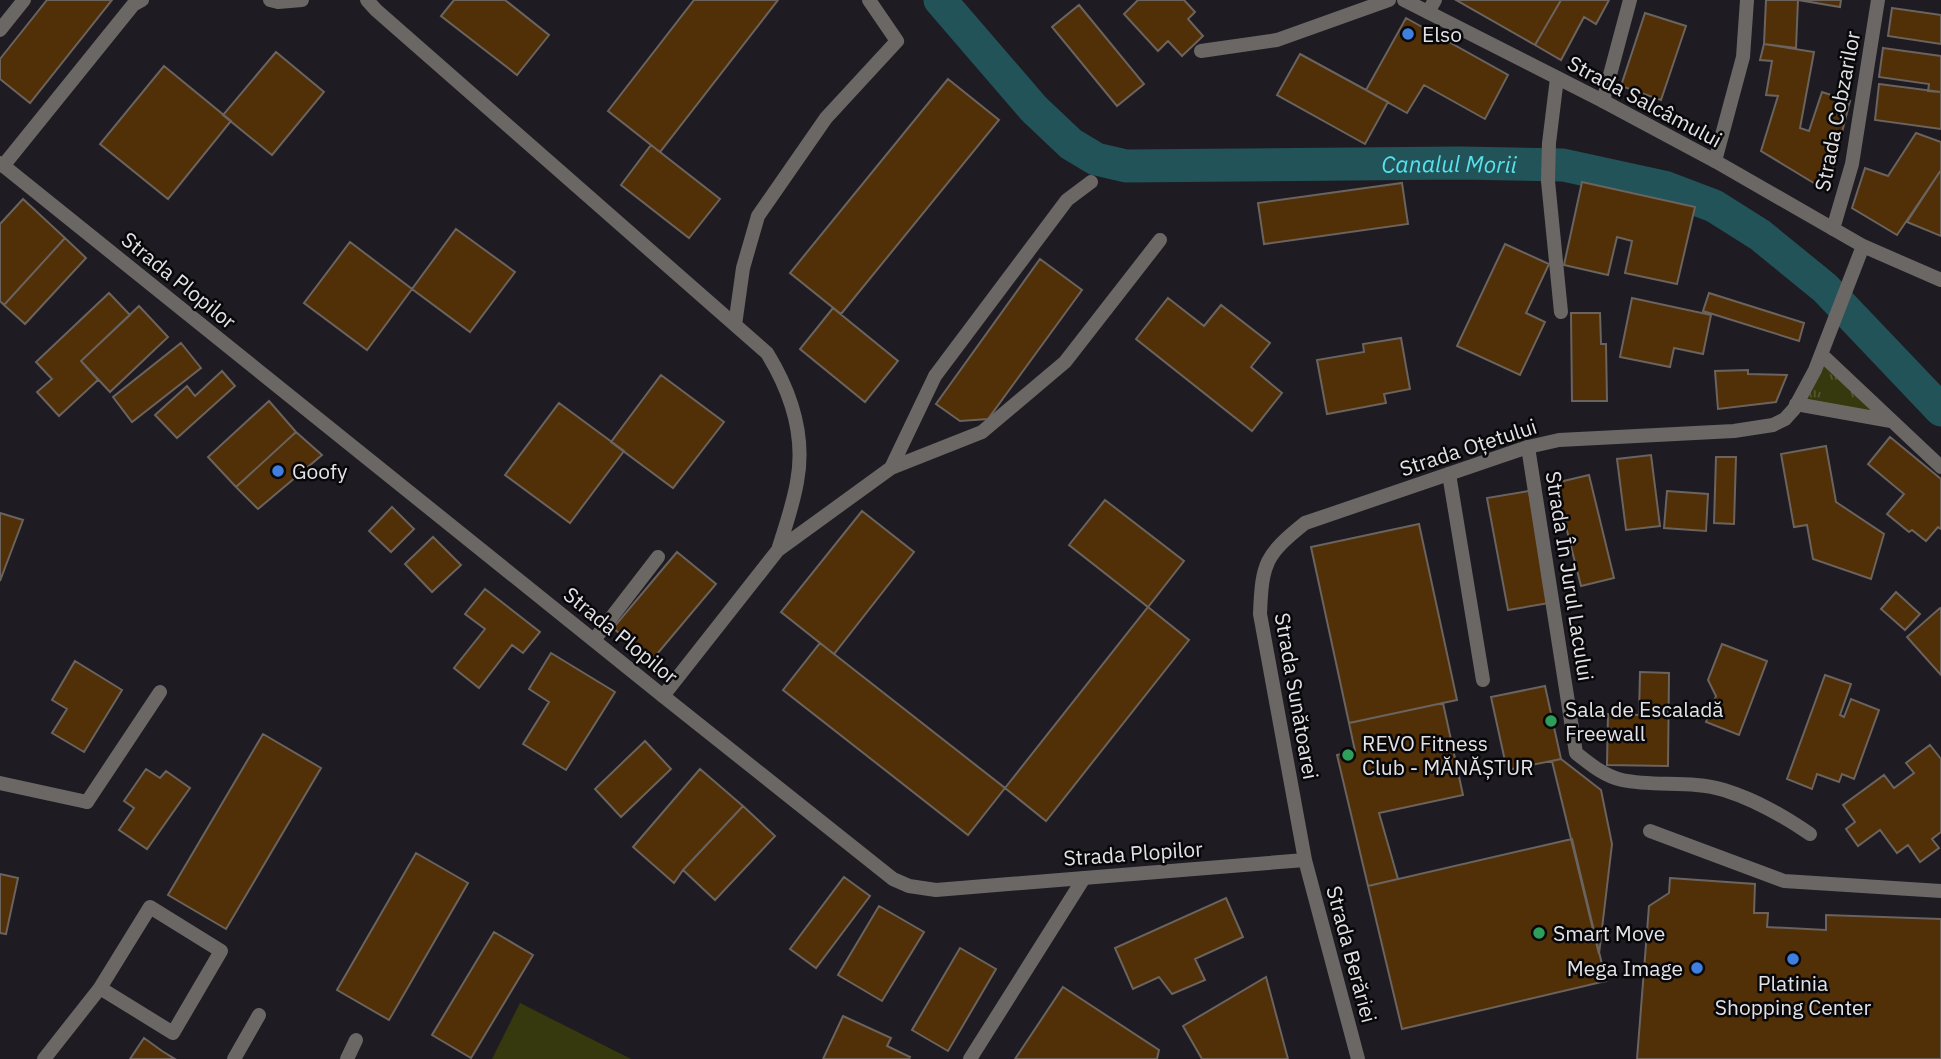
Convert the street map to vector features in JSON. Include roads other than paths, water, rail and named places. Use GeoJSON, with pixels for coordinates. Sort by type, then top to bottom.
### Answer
{"type":"FeatureCollection","features":[{"type":"Feature","properties":{"kind":"street"},"geometry":{"type":"LineString","coordinates":[[0,30],[24,0]]}},
{"type":"Feature","properties":{"kind":"street"},"geometry":{"type":"LineString","coordinates":[[270,0],[302,0]]}},
{"type":"Feature","properties":{"kind":"street"},"geometry":{"type":"LineString","coordinates":[[366,0],[767,353],[782,377],[795,410],[801,448],[797,482],[778,550]]}},
{"type":"Feature","properties":{"kind":"street"},"geometry":{"type":"LineString","coordinates":[[735,325],[743,268],[758,216],[826,118],[897,41],[869,0]]}},
{"type":"Feature","properties":{"kind":"street"},"geometry":{"type":"LineString","coordinates":[[1201,51],[1277,40],[1389,0]]}},
{"type":"Feature","properties":{"kind":"street","name":"Strada Salcâmului"},"geometry":{"type":"LineString","coordinates":[[1404,0],[1432,6],[1557,78],[1715,161],[1863,247],[1941,280]]}},
{"type":"Feature","properties":{"kind":"street"},"geometry":{"type":"LineString","coordinates":[[1602,101],[1630,0]]}},
{"type":"Feature","properties":{"kind":"street"},"geometry":{"type":"LineString","coordinates":[[1715,161],[1742,57],[1747,0]]}},
{"type":"Feature","properties":{"kind":"street","name":"Strada Cobzarilor"},"geometry":{"type":"LineString","coordinates":[[1833,229],[1852,164],[1878,0]]}},
{"type":"Feature","properties":{"kind":"street"},"geometry":{"type":"LineString","coordinates":[[2,165],[138,3]]}},
{"type":"Feature","properties":{"kind":"street"},"geometry":{"type":"LineString","coordinates":[[1557,78],[1549,143],[1548,181],[1561,312]]}},
{"type":"Feature","properties":{"kind":"street","name":"Strada Plopilor"},"geometry":{"type":"LineString","coordinates":[[2,165],[894,878],[909,886],[936,890],[1305,860]]}},
{"type":"Feature","properties":{"kind":"street"},"geometry":{"type":"LineString","coordinates":[[891,468],[935,376],[1067,200],[1091,182]]}},
{"type":"Feature","properties":{"kind":"street"},"geometry":{"type":"LineString","coordinates":[[663,696],[778,550],[891,468],[982,432],[1065,362],[1160,240]]}},
{"type":"Feature","properties":{"kind":"street","name":"Strada Oțetului"},"geometry":{"type":"LineString","coordinates":[[1281,542],[1305,523],[1528,447],[1559,440],[1760,428],[1785,419],[1815,370],[1863,247]]}},
{"type":"Feature","properties":{"kind":"street"},"geometry":{"type":"LineString","coordinates":[[1821,354],[1941,467]]}},
{"type":"Feature","properties":{"kind":"street"},"geometry":{"type":"LineString","coordinates":[[1796,404],[1892,421]]}},
{"type":"Feature","properties":{"kind":"street","name":"Strada În Jurul Lacului"},"geometry":{"type":"LineString","coordinates":[[1528,447],[1576,753],[1596,769],[1621,780],[1686,784],[1722,790],[1776,811],[1810,834]]}},
{"type":"Feature","properties":{"kind":"street"},"geometry":{"type":"LineString","coordinates":[[1449,474],[1483,680]]}},
{"type":"Feature","properties":{"kind":"street","name":"Strada Sunătoarei"},"geometry":{"type":"LineString","coordinates":[[1281,542],[1268,559],[1263,575],[1260,614],[1305,860]]}},
{"type":"Feature","properties":{"kind":"street"},"geometry":{"type":"LineString","coordinates":[[594,640],[658,557]]}},
{"type":"Feature","properties":{"kind":"street"},"geometry":{"type":"LineString","coordinates":[[0,783],[87,802],[160,692]]}},
{"type":"Feature","properties":{"kind":"street"},"geometry":{"type":"LineString","coordinates":[[1650,831],[1783,881],[1941,891]]}},
{"type":"Feature","properties":{"kind":"street","name":"Strada Berăriei"},"geometry":{"type":"LineString","coordinates":[[1305,860],[1359,1059]]}},
{"type":"Feature","properties":{"kind":"street"},"geometry":{"type":"LineString","coordinates":[[970,1059],[1084,878]]}},
{"type":"Feature","properties":{"kind":"street"},"geometry":{"type":"LineString","coordinates":[[44,1059],[100,988],[150,907],[221,951],[173,1033],[100,988]]}},
{"type":"Feature","properties":{"kind":"street"},"geometry":{"type":"LineString","coordinates":[[233,1059],[259,1015]]}},
{"type":"Feature","properties":{"kind":"street"},"geometry":{"type":"LineString","coordinates":[[347,1059],[356,1040]]}},
{"type":"Feature","properties":{"kind":"waterway","name":"Canalul Morii"},"geometry":{"type":"LineString","coordinates":[[940,0],[1034,109],[1071,144],[1096,159],[1126,166],[1461,163],[1563,165],[1664,187],[1714,206],[1760,235],[1825,288],[1941,410]]}},
{"type":"Feature","properties":{"kind":"place","name":"Elso"},"geometry":{"type":"Point","coordinates":[1408,34]}},
{"type":"Feature","properties":{"kind":"place","name":"Goofy"},"geometry":{"type":"Point","coordinates":[278,471]}},
{"type":"Feature","properties":{"kind":"place","name":"Sala de Escaladă Freewall"},"geometry":{"type":"Point","coordinates":[1551,721]}},
{"type":"Feature","properties":{"kind":"place","name":"REVO Fitness Club - MĂNĂȘTUR"},"geometry":{"type":"Point","coordinates":[1348,755]}},
{"type":"Feature","properties":{"kind":"place","name":"Smart Move"},"geometry":{"type":"Point","coordinates":[1539,933]}},
{"type":"Feature","properties":{"kind":"place","name":"Platinia Shopping Center"},"geometry":{"type":"Point","coordinates":[1793,959]}},
{"type":"Feature","properties":{"kind":"place","name":"Mega Image"},"geometry":{"type":"Point","coordinates":[1697,968]}}]}
